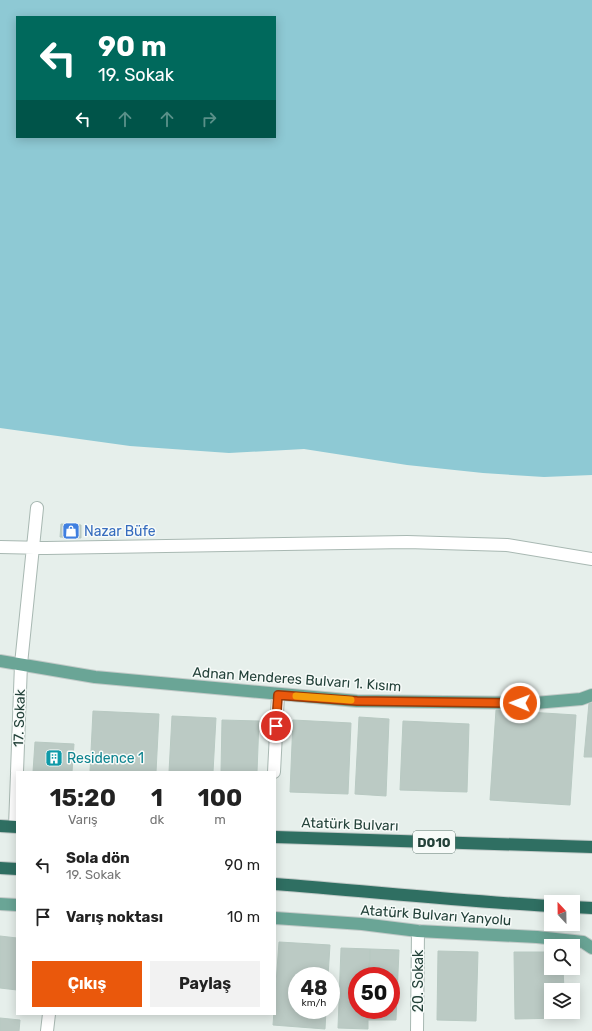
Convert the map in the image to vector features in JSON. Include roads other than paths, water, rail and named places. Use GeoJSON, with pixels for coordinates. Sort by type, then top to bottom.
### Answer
{"type":"FeatureCollection","features":[{"type":"Feature","properties":{"kind":"highway"},"geometry":{"type":"LineString","coordinates":[[0,826],[16,826]]}},
{"type":"Feature","properties":{"kind":"highway","name":"Atatürk Bulvarı"},"geometry":{"type":"LineString","coordinates":[[276,837],[592,847]]}},
{"type":"Feature","properties":{"kind":"highway"},"geometry":{"type":"LineString","coordinates":[[0,868],[16,869]]}},
{"type":"Feature","properties":{"kind":"highway"},"geometry":{"type":"LineString","coordinates":[[276,884],[390,892],[486,902],[544,906]]}},
{"type":"Feature","properties":{"kind":"highway"},"geometry":{"type":"LineString","coordinates":[[580,907],[592,908]]}},
{"type":"Feature","properties":{"kind":"main road","name":"Adnan Menderes Bulvarı 1. Kısım"},"geometry":{"type":"LineString","coordinates":[[0,661],[95,677],[278,695],[357,701],[535,703],[581,699],[592,695]]}},
{"type":"Feature","properties":{"kind":"main road"},"geometry":{"type":"LineString","coordinates":[[0,904],[16,905]]}},
{"type":"Feature","properties":{"kind":"main road","name":"Atatürk Bulvarı Yanyolu"},"geometry":{"type":"LineString","coordinates":[[276,918],[362,924],[418,931],[537,937],[583,942],[592,948]]}},
{"type":"Feature","properties":{"kind":"street","name":"17. Sokak"},"geometry":{"type":"LineString","coordinates":[[17,771],[21,664],[37,508]]}},
{"type":"Feature","properties":{"kind":"street"},"geometry":{"type":"LineString","coordinates":[[0,547],[33,548],[407,542],[507,545],[592,559]]}},
{"type":"Feature","properties":{"kind":"street"},"geometry":{"type":"LineString","coordinates":[[274,771],[278,695]]}},
{"type":"Feature","properties":{"kind":"street","name":"20. Sokak"},"geometry":{"type":"LineString","coordinates":[[418,931],[418,1031]]}},
{"type":"Feature","properties":{"kind":"street"},"geometry":{"type":"LineString","coordinates":[[47,1031],[49,1015]]}},
{"type":"Feature","properties":{"kind":"water"},"geometry":{"type":"Polygon","coordinates":[[[0,0],[592,0],[592,475],[544,477],[483,473],[407,465],[304,449],[229,453],[130,446],[0,428],[0,0]]]}},
{"type":"Feature","properties":{"kind":"place","name":"Nazar Büfe"},"geometry":{"type":"Point","coordinates":[71,531]}},
{"type":"Feature","properties":{"kind":"place","name":"Residence 1"},"geometry":{"type":"Point","coordinates":[54,758]}}]}
